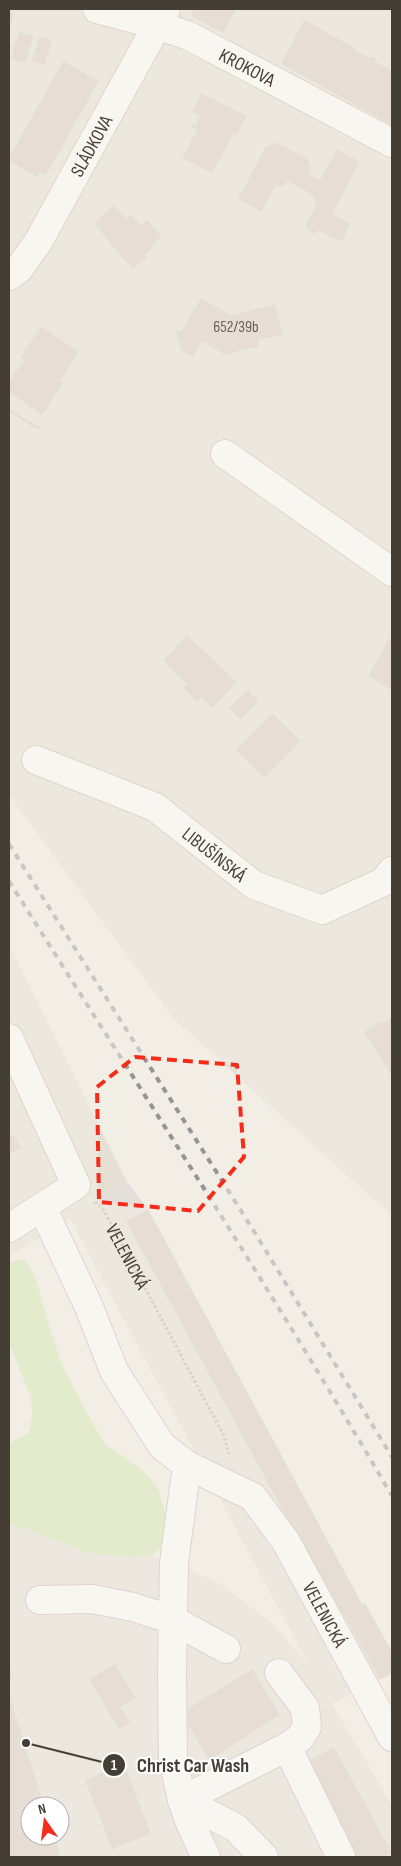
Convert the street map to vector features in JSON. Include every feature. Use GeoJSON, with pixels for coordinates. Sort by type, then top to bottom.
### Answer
{"type":"FeatureCollection","features":[{"type":"Feature","properties":{"kind":"street","name":"KROKOVA"},"geometry":{"type":"LineString","coordinates":[[97,9],[161,17],[189,36],[392,143]]}},
{"type":"Feature","properties":{"kind":"street","name":"SLÁDKOVA"},"geometry":{"type":"LineString","coordinates":[[9,276],[19,269],[38,242],[161,17]]}},
{"type":"Feature","properties":{"kind":"street"},"geometry":{"type":"LineString","coordinates":[[225,454],[392,572]]}},
{"type":"Feature","properties":{"kind":"street","name":"LIBUŠÍNSKÁ"},"geometry":{"type":"LineString","coordinates":[[36,760],[155,807],[254,885],[322,910],[383,882],[392,871]]}},
{"type":"Feature","properties":{"kind":"street"},"geometry":{"type":"LineString","coordinates":[[9,1038],[76,1186],[9,1228]]}},
{"type":"Feature","properties":{"kind":"street","name":"VELENICKÁ"},"geometry":{"type":"LineString","coordinates":[[42,1206],[89,1307],[114,1371],[162,1446],[187,1465],[253,1497],[286,1542],[392,1737]]}},
{"type":"Feature","properties":{"kind":"street"},"geometry":{"type":"LineString","coordinates":[[187,1465],[174,1563],[173,1759],[182,1800],[190,1823],[206,1857]]}},
{"type":"Feature","properties":{"kind":"street"},"geometry":{"type":"LineString","coordinates":[[40,1600],[92,1600],[133,1607],[173,1620],[226,1649]]}},
{"type":"Feature","properties":{"kind":"street"},"geometry":{"type":"LineString","coordinates":[[182,1800],[287,1747],[300,1738],[307,1727],[305,1708],[279,1673]]}},
{"type":"Feature","properties":{"kind":"street"},"geometry":{"type":"LineString","coordinates":[[287,1747],[341,1857]]}},
{"type":"Feature","properties":{"kind":"street"},"geometry":{"type":"LineString","coordinates":[[182,1800],[236,1828],[264,1857]]}},
{"type":"Feature","properties":{"kind":"path","name":"VELENICKÁ"},"geometry":{"type":"LineString","coordinates":[[76,1186],[103,1209],[224,1436],[229,1456],[226,1483]]}},
{"type":"Feature","properties":{"kind":"highlighted area"},"geometry":{"type":"Polygon","coordinates":[[[135,1057],[237,1065],[244,1157],[198,1211],[99,1202],[97,1087],[135,1057]]]}},
{"type":"Feature","properties":{"kind":"shaded area"},"geometry":{"type":"Polygon","coordinates":[[[9,9],[392,9],[392,914],[369,941],[174,1019],[9,795],[9,9]]]}},
{"type":"Feature","properties":{"kind":"shaded area"},"geometry":{"type":"Polygon","coordinates":[[[392,914],[392,1216],[174,1019],[369,941],[392,914]]]}},
{"type":"Feature","properties":{"kind":"shaded area"},"geometry":{"type":"Polygon","coordinates":[[[9,945],[127,1182],[9,1257],[9,945]]]}},
{"type":"Feature","properties":{"kind":"shaded area"},"geometry":{"type":"Polygon","coordinates":[[[127,1182],[148,1209],[362,1604],[365,1603],[392,1652],[392,1673],[332,1704],[392,1805],[392,1857],[9,1857],[9,1517],[174,1563],[222,1585],[272,1623],[309,1665],[69,1217],[127,1182]]]}},
{"type":"Feature","properties":{"kind":"green space"},"geometry":{"type":"Polygon","coordinates":[[[21,1259],[26,1262],[35,1276],[62,1365],[105,1444],[142,1470],[158,1488],[165,1512],[167,1532],[159,1550],[153,1555],[139,1557],[93,1554],[9,1523],[9,1443],[29,1433],[32,1414],[31,1398],[9,1343],[9,1263],[21,1259]]]}},
{"type":"Feature","properties":{"kind":"building"},"geometry":{"type":"Polygon","coordinates":[[[194,9],[236,9],[223,33],[191,16],[194,9]]]}},
{"type":"Feature","properties":{"kind":"building"},"geometry":{"type":"Polygon","coordinates":[[[9,12],[14,14],[9,32],[9,12]]]}},
{"type":"Feature","properties":{"kind":"building"},"geometry":{"type":"Polygon","coordinates":[[[304,20],[355,48],[354,50],[370,58],[371,56],[376,59],[375,61],[392,71],[392,125],[281,64],[304,20]]]}},
{"type":"Feature","properties":{"kind":"building"},"geometry":{"type":"Polygon","coordinates":[[[19,32],[33,36],[26,63],[11,59],[19,32]]]}},
{"type":"Feature","properties":{"kind":"building"},"geometry":{"type":"Polygon","coordinates":[[[39,37],[52,40],[45,65],[32,61],[39,37]]]}},
{"type":"Feature","properties":{"kind":"building"},"geometry":{"type":"Polygon","coordinates":[[[63,61],[99,81],[46,175],[40,172],[37,177],[9,161],[9,158],[63,61]]]}},
{"type":"Feature","properties":{"kind":"building"},"geometry":{"type":"Polygon","coordinates":[[[201,93],[247,116],[237,134],[234,133],[212,173],[182,158],[197,130],[191,127],[192,124],[195,126],[200,116],[192,111],[201,93]]]}},
{"type":"Feature","properties":{"kind":"building"},"geometry":{"type":"Polygon","coordinates":[[[277,143],[308,159],[311,170],[309,174],[320,180],[337,149],[360,162],[332,214],[351,224],[341,242],[319,231],[313,233],[307,229],[306,224],[316,206],[313,195],[287,181],[285,185],[280,187],[276,185],[261,212],[238,199],[266,146],[277,143]]]}},
{"type":"Feature","properties":{"kind":"building"},"geometry":{"type":"Polygon","coordinates":[[[114,205],[126,219],[131,214],[141,226],[147,220],[162,236],[144,255],[147,257],[133,269],[94,223],[114,205]]]}},
{"type":"Feature","properties":{"kind":"building"},"geometry":{"type":"Polygon","coordinates":[[[201,298],[231,315],[275,304],[283,334],[258,340],[259,346],[225,355],[202,341],[193,357],[181,350],[176,332],[182,330],[201,298]]]}},
{"type":"Feature","properties":{"kind":"building"},"geometry":{"type":"Polygon","coordinates":[[[41,326],[79,352],[60,381],[63,383],[42,415],[9,392],[9,382],[24,360],[21,357],[41,326]]]}},
{"type":"Feature","properties":{"kind":"building"},"geometry":{"type":"Polygon","coordinates":[[[9,409],[43,429],[34,428],[9,411],[9,409]]]}},
{"type":"Feature","properties":{"kind":"building"},"geometry":{"type":"Polygon","coordinates":[[[187,635],[237,682],[212,708],[201,697],[197,702],[183,688],[187,684],[163,661],[187,635]]]}},
{"type":"Feature","properties":{"kind":"building"},"geometry":{"type":"Polygon","coordinates":[[[389,639],[392,641],[392,686],[390,689],[368,676],[389,639]]]}},
{"type":"Feature","properties":{"kind":"building"},"geometry":{"type":"Polygon","coordinates":[[[247,690],[259,701],[241,720],[229,708],[247,690]]]}},
{"type":"Feature","properties":{"kind":"building"},"geometry":{"type":"Polygon","coordinates":[[[272,713],[301,741],[265,778],[236,750],[272,713]]]}},
{"type":"Feature","properties":{"kind":"building"},"geometry":{"type":"Polygon","coordinates":[[[392,1017],[392,1073],[390,1073],[364,1032],[381,1021],[383,1023],[392,1017]]]}},
{"type":"Feature","properties":{"kind":"building"},"geometry":{"type":"Polygon","coordinates":[[[13,1134],[21,1148],[9,1154],[9,1136],[13,1134]]]}},
{"type":"Feature","properties":{"kind":"building"},"geometry":{"type":"Polygon","coordinates":[[[148,1209],[362,1604],[365,1603],[392,1652],[392,1673],[380,1680],[344,1615],[340,1616],[126,1221],[148,1209]]]}},
{"type":"Feature","properties":{"kind":"building"},"geometry":{"type":"Polygon","coordinates":[[[10,1659],[11,1680],[9,1680],[10,1659]]]}},
{"type":"Feature","properties":{"kind":"building"},"geometry":{"type":"Polygon","coordinates":[[[115,1664],[136,1698],[120,1707],[130,1723],[119,1730],[89,1679],[115,1664]]]}},
{"type":"Feature","properties":{"kind":"building"},"geometry":{"type":"Polygon","coordinates":[[[252,1669],[280,1715],[209,1760],[181,1713],[252,1669]]]}},
{"type":"Feature","properties":{"kind":"building"},"geometry":{"type":"Polygon","coordinates":[[[9,1694],[41,1796],[20,1796],[20,1846],[57,1846],[60,1857],[9,1857],[9,1694]]]}},
{"type":"Feature","properties":{"kind":"building"},"geometry":{"type":"Polygon","coordinates":[[[334,1747],[392,1853],[384,1857],[356,1857],[305,1763],[334,1747]]]}},
{"type":"Feature","properties":{"kind":"building"},"geometry":{"type":"Polygon","coordinates":[[[124,1764],[151,1834],[112,1849],[85,1780],[124,1764]]]}},
{"type":"Feature","properties":{"kind":"railway"},"geometry":{"type":"LineString","coordinates":[[9,844],[255,1233],[392,1457]]}},
{"type":"Feature","properties":{"kind":"railway"},"geometry":{"type":"LineString","coordinates":[[9,881],[299,1340],[392,1496]]}},
{"type":"Feature","properties":{"kind":"place","name":"Christ Car Wash"},"geometry":{"type":"Point","coordinates":[26,1743]}}]}
